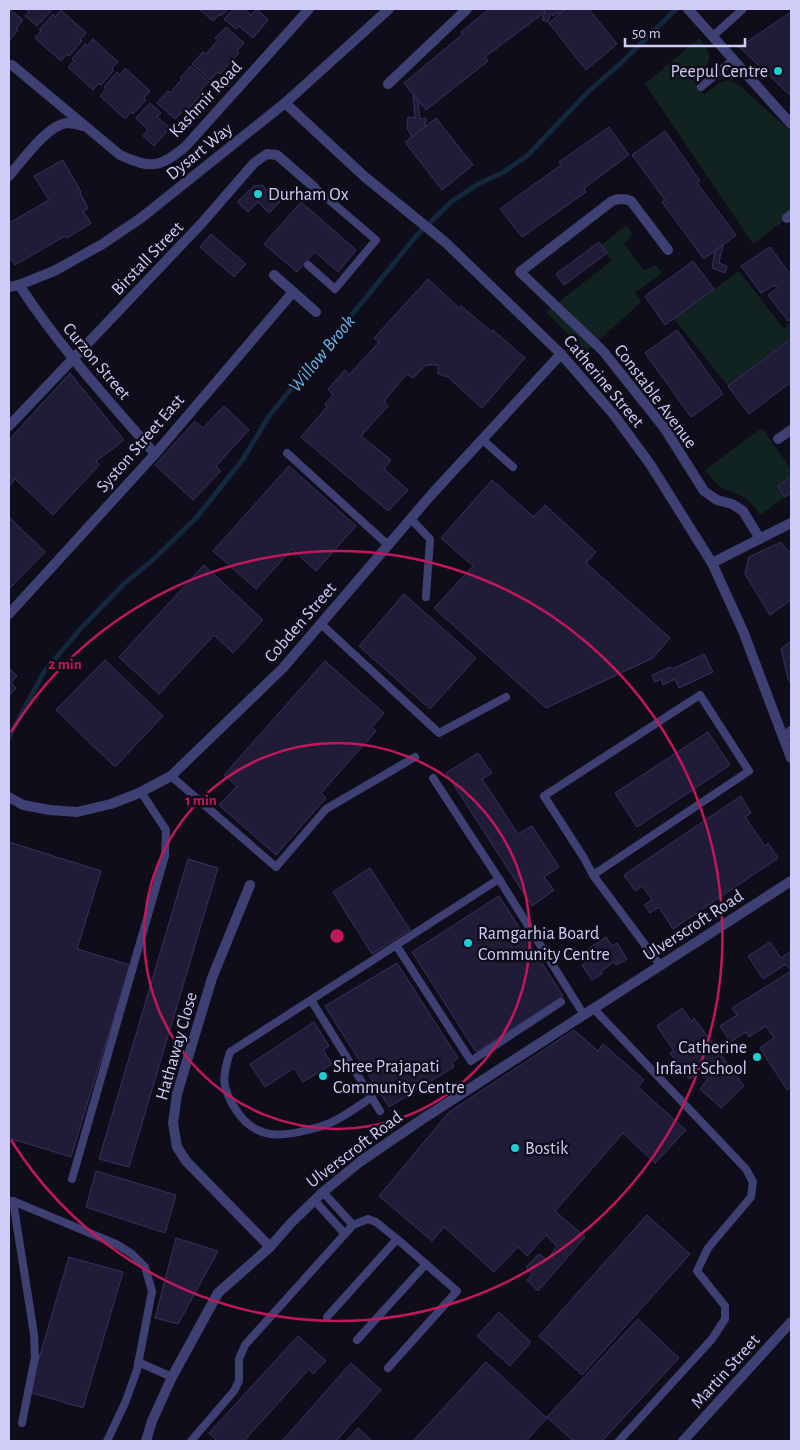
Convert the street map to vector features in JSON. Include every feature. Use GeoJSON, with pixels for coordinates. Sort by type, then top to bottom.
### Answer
{"type":"FeatureCollection","features":[{"type":"Feature","properties":{"kind":"street","name":"Kashmir Road"},"geometry":{"type":"LineString","coordinates":[[12,65],[120,155],[140,164],[151,165],[163,162],[186,146],[308,9]]}},
{"type":"Feature","properties":{"kind":"street","name":"Dysart Way"},"geometry":{"type":"LineString","coordinates":[[9,287],[54,271],[101,245],[141,218],[285,103],[389,9]]}},
{"type":"Feature","properties":{"kind":"street"},"geometry":{"type":"LineString","coordinates":[[388,84],[467,9]]}},
{"type":"Feature","properties":{"kind":"street"},"geometry":{"type":"LineString","coordinates":[[688,9],[791,124]]}},
{"type":"Feature","properties":{"kind":"street","name":"Catherine Street"},"geometry":{"type":"LineString","coordinates":[[285,103],[364,177],[444,242],[562,354],[614,415],[650,464],[712,563],[787,734],[791,758]]}},
{"type":"Feature","properties":{"kind":"street"},"geometry":{"type":"LineString","coordinates":[[9,176],[38,142],[53,129],[67,123],[84,126]]}},
{"type":"Feature","properties":{"kind":"street","name":"Birstall Street"},"geometry":{"type":"LineString","coordinates":[[9,426],[202,223],[254,163],[267,154],[277,154],[314,187]]}},
{"type":"Feature","properties":{"kind":"street","name":"Constable Avenue"},"geometry":{"type":"LineString","coordinates":[[668,250],[631,201],[625,198],[618,198],[575,228],[520,272],[603,351],[665,429],[704,491],[717,500],[732,504],[743,511],[760,539]]}},
{"type":"Feature","properties":{"kind":"street"},"geometry":{"type":"LineString","coordinates":[[274,275],[316,312]]}},
{"type":"Feature","properties":{"kind":"street","name":"Curzon Street"},"geometry":{"type":"LineString","coordinates":[[19,285],[72,360],[155,454]]}},
{"type":"Feature","properties":{"kind":"street","name":"Syston Street East"},"geometry":{"type":"LineString","coordinates":[[9,614],[155,454],[293,292]]}},
{"type":"Feature","properties":{"kind":"street","name":"Cobden Street"},"geometry":{"type":"LineString","coordinates":[[9,796],[23,805],[77,812],[111,804],[141,792],[171,776],[283,668],[411,519],[562,354]]}},
{"type":"Feature","properties":{"kind":"street"},"geometry":{"type":"LineString","coordinates":[[778,439],[791,430]]}},
{"type":"Feature","properties":{"kind":"street"},"geometry":{"type":"LineString","coordinates":[[712,563],[791,523]]}},
{"type":"Feature","properties":{"kind":"street","name":"Ulverscroft Road"},"geometry":{"type":"LineString","coordinates":[[146,1441],[152,1422],[172,1377],[218,1293],[270,1247],[323,1192],[361,1161],[421,1120],[791,881]]}},
{"type":"Feature","properties":{"kind":"street","name":"Hathaway Close"},"geometry":{"type":"LineString","coordinates":[[250,885],[212,978],[177,1094],[172,1123],[177,1147],[186,1160],[270,1247]]}},
{"type":"Feature","properties":{"kind":"street","name":"Martin Street"},"geometry":{"type":"LineString","coordinates":[[683,1441],[791,1322]]}},
{"type":"Feature","properties":{"kind":"lane"},"geometry":{"type":"LineString","coordinates":[[713,36],[743,9]]}},
{"type":"Feature","properties":{"kind":"lane"},"geometry":{"type":"LineString","coordinates":[[701,86],[733,60]]}},
{"type":"Feature","properties":{"kind":"lane"},"geometry":{"type":"LineString","coordinates":[[308,265],[335,289],[376,240],[314,187]]}},
{"type":"Feature","properties":{"kind":"lane"},"geometry":{"type":"LineString","coordinates":[[483,440],[513,467]]}},
{"type":"Feature","properties":{"kind":"lane"},"geometry":{"type":"LineString","coordinates":[[287,453],[388,545]]}},
{"type":"Feature","properties":{"kind":"lane"},"geometry":{"type":"LineString","coordinates":[[411,519],[430,539],[426,597]]}},
{"type":"Feature","properties":{"kind":"lane"},"geometry":{"type":"LineString","coordinates":[[321,624],[439,733],[506,697]]}},
{"type":"Feature","properties":{"kind":"lane"},"geometry":{"type":"LineString","coordinates":[[593,875],[749,771],[700,695],[544,796],[593,875],[660,966]]}},
{"type":"Feature","properties":{"kind":"lane"},"geometry":{"type":"LineString","coordinates":[[171,776],[276,867],[326,809],[416,757]]}},
{"type":"Feature","properties":{"kind":"lane"},"geometry":{"type":"LineString","coordinates":[[433,778],[584,1015]]}},
{"type":"Feature","properties":{"kind":"lane"},"geometry":{"type":"LineString","coordinates":[[72,1179],[165,856],[166,830],[141,792]]}},
{"type":"Feature","properties":{"kind":"lane"},"geometry":{"type":"LineString","coordinates":[[372,1097],[335,1121],[296,1134],[274,1136],[253,1129],[237,1113],[226,1095],[223,1073],[230,1052],[499,879]]}},
{"type":"Feature","properties":{"kind":"lane"},"geometry":{"type":"LineString","coordinates":[[396,945],[471,1061],[561,1002]]}},
{"type":"Feature","properties":{"kind":"lane"},"geometry":{"type":"LineString","coordinates":[[311,1000],[380,1111]]}},
{"type":"Feature","properties":{"kind":"lane"},"geometry":{"type":"LineString","coordinates":[[593,1008],[746,1169],[752,1182],[751,1197],[708,1248],[697,1270],[725,1306],[725,1319],[712,1339],[619,1441]]}},
{"type":"Feature","properties":{"kind":"lane"},"geometry":{"type":"LineString","coordinates":[[323,1192],[353,1225]]}},
{"type":"Feature","properties":{"kind":"lane"},"geometry":{"type":"LineString","coordinates":[[314,1200],[345,1234]]}},
{"type":"Feature","properties":{"kind":"lane"},"geometry":{"type":"LineString","coordinates":[[22,1423],[35,1349],[13,1201],[116,1244],[132,1254],[145,1268],[152,1291],[138,1362],[125,1403],[107,1441]]}},
{"type":"Feature","properties":{"kind":"lane"},"geometry":{"type":"LineString","coordinates":[[191,1441],[234,1391],[238,1381],[239,1358],[245,1345],[353,1225],[368,1219],[376,1222],[457,1291],[388,1368]]}},
{"type":"Feature","properties":{"kind":"lane"},"geometry":{"type":"LineString","coordinates":[[327,1317],[397,1239]]}},
{"type":"Feature","properties":{"kind":"lane"},"geometry":{"type":"LineString","coordinates":[[357,1340],[426,1264]]}},
{"type":"Feature","properties":{"kind":"lane"},"geometry":{"type":"LineString","coordinates":[[138,1362],[172,1377]]}},
{"type":"Feature","properties":{"kind":"green space"},"geometry":{"type":"Polygon","coordinates":[[[699,38],[708,51],[709,60],[703,69],[692,79],[704,95],[719,83],[729,80],[739,85],[791,132],[791,215],[753,244],[645,84],[699,38]]]}},
{"type":"Feature","properties":{"kind":"green space"},"geometry":{"type":"Polygon","coordinates":[[[626,226],[633,234],[624,244],[643,269],[645,270],[655,265],[662,273],[635,293],[641,302],[586,352],[546,312],[611,261],[601,245],[626,226]]]}},
{"type":"Feature","properties":{"kind":"green space"},"geometry":{"type":"Polygon","coordinates":[[[739,271],[784,329],[791,322],[791,338],[728,386],[674,319],[739,271]]]}},
{"type":"Feature","properties":{"kind":"green space"},"geometry":{"type":"Polygon","coordinates":[[[762,428],[791,469],[791,476],[778,486],[785,497],[760,515],[744,497],[720,487],[705,470],[762,428]]]}},
{"type":"Feature","properties":{"kind":"building"},"geometry":{"type":"Polygon","coordinates":[[[9,9],[23,20],[9,41],[9,9]]]}},
{"type":"Feature","properties":{"kind":"building"},"geometry":{"type":"Polygon","coordinates":[[[25,9],[48,9],[51,11],[37,26],[25,16],[29,12],[25,9]]]}},
{"type":"Feature","properties":{"kind":"building"},"geometry":{"type":"Polygon","coordinates":[[[199,9],[228,9],[213,21],[199,9]]]}},
{"type":"Feature","properties":{"kind":"building"},"geometry":{"type":"Polygon","coordinates":[[[234,9],[244,9],[251,15],[257,9],[268,20],[253,38],[239,26],[236,29],[224,19],[234,9]]]}},
{"type":"Feature","properties":{"kind":"building"},"geometry":{"type":"Polygon","coordinates":[[[489,9],[543,9],[545,12],[485,57],[488,61],[426,110],[404,83],[463,34],[461,32],[489,9]]]}},
{"type":"Feature","properties":{"kind":"building"},"geometry":{"type":"Polygon","coordinates":[[[543,9],[566,9],[560,14],[558,12],[553,16],[550,14],[548,22],[542,20],[545,12],[543,9]]]}},
{"type":"Feature","properties":{"kind":"building"},"geometry":{"type":"Polygon","coordinates":[[[566,9],[589,9],[617,44],[586,70],[549,23],[566,9]]]}},
{"type":"Feature","properties":{"kind":"building"},"geometry":{"type":"Polygon","coordinates":[[[61,10],[86,33],[80,40],[82,41],[69,56],[67,54],[61,61],[35,38],[41,31],[39,30],[53,14],[55,17],[61,10]]]}},
{"type":"Feature","properties":{"kind":"building","name":"Peepul Centre"},"geometry":{"type":"Polygon","coordinates":[[[791,12],[791,96],[739,47],[791,12]]]}},
{"type":"Feature","properties":{"kind":"building"},"geometry":{"type":"Polygon","coordinates":[[[226,27],[244,43],[237,51],[239,53],[220,74],[218,72],[210,80],[192,64],[203,52],[206,54],[218,40],[215,38],[226,27]]]}},
{"type":"Feature","properties":{"kind":"building"},"geometry":{"type":"Polygon","coordinates":[[[93,39],[118,62],[112,68],[114,70],[101,85],[99,83],[93,90],[68,67],[74,61],[72,59],[85,44],[87,46],[93,39]]]}},
{"type":"Feature","properties":{"kind":"building"},"geometry":{"type":"Polygon","coordinates":[[[191,66],[209,82],[185,113],[183,111],[175,119],[157,103],[168,91],[170,93],[191,66]]]}},
{"type":"Feature","properties":{"kind":"building"},"geometry":{"type":"Polygon","coordinates":[[[125,68],[150,91],[144,98],[146,100],[133,114],[131,112],[125,119],[100,96],[106,89],[104,87],[117,72],[120,75],[125,68]]]}},
{"type":"Feature","properties":{"kind":"building"},"geometry":{"type":"Polygon","coordinates":[[[413,94],[418,100],[420,119],[426,118],[424,123],[426,126],[412,137],[407,128],[408,117],[415,118],[413,94]]]}},
{"type":"Feature","properties":{"kind":"building"},"geometry":{"type":"Polygon","coordinates":[[[150,103],[161,113],[157,117],[170,128],[154,146],[143,136],[148,130],[136,118],[150,103]]]}},
{"type":"Feature","properties":{"kind":"building"},"geometry":{"type":"Polygon","coordinates":[[[436,118],[473,165],[442,190],[405,142],[436,118]]]}},
{"type":"Feature","properties":{"kind":"building"},"geometry":{"type":"Polygon","coordinates":[[[609,127],[629,155],[584,188],[586,192],[522,237],[500,209],[561,165],[559,162],[609,127]]]}},
{"type":"Feature","properties":{"kind":"building"},"geometry":{"type":"Polygon","coordinates":[[[665,131],[700,181],[697,183],[736,235],[704,259],[662,202],[665,200],[632,155],[665,131]]]}},
{"type":"Feature","properties":{"kind":"building"},"geometry":{"type":"Polygon","coordinates":[[[63,160],[81,192],[88,208],[83,211],[91,223],[67,238],[65,236],[15,265],[12,259],[9,261],[9,223],[49,200],[34,176],[63,160]]]}},
{"type":"Feature","properties":{"kind":"building","name":"Durham Ox"},"geometry":{"type":"Polygon","coordinates":[[[262,185],[280,202],[269,213],[258,202],[248,212],[237,202],[254,186],[262,185]]]}},
{"type":"Feature","properties":{"kind":"building"},"geometry":{"type":"Polygon","coordinates":[[[301,202],[356,250],[338,272],[315,252],[297,272],[264,244],[301,202]]]}},
{"type":"Feature","properties":{"kind":"building"},"geometry":{"type":"Polygon","coordinates":[[[211,234],[246,264],[234,277],[200,247],[211,234]]]}},
{"type":"Feature","properties":{"kind":"building"},"geometry":{"type":"Polygon","coordinates":[[[599,242],[607,253],[564,285],[556,274],[599,242]]]}},
{"type":"Feature","properties":{"kind":"building"},"geometry":{"type":"Polygon","coordinates":[[[723,245],[719,263],[727,266],[725,273],[712,268],[715,251],[723,245]]]}},
{"type":"Feature","properties":{"kind":"building"},"geometry":{"type":"Polygon","coordinates":[[[770,247],[791,275],[791,319],[788,321],[768,295],[777,288],[775,285],[761,293],[741,266],[770,247]]]}},
{"type":"Feature","properties":{"kind":"building"},"geometry":{"type":"Polygon","coordinates":[[[693,261],[714,289],[665,325],[645,296],[693,261]]]}},
{"type":"Feature","properties":{"kind":"building"},"geometry":{"type":"Polygon","coordinates":[[[428,279],[459,308],[461,306],[492,332],[493,330],[525,358],[482,408],[448,377],[438,374],[438,365],[426,365],[413,378],[407,374],[384,401],[388,406],[361,436],[391,460],[384,469],[408,490],[388,511],[301,437],[327,407],[325,404],[333,395],[328,389],[345,370],[349,375],[379,342],[374,338],[428,279]]]}},
{"type":"Feature","properties":{"kind":"building"},"geometry":{"type":"Polygon","coordinates":[[[677,330],[723,394],[691,417],[645,353],[677,330]]]}},
{"type":"Feature","properties":{"kind":"building"},"geometry":{"type":"Polygon","coordinates":[[[791,339],[791,382],[749,414],[728,386],[791,339]]]}},
{"type":"Feature","properties":{"kind":"building"},"geometry":{"type":"Polygon","coordinates":[[[70,373],[124,440],[96,461],[99,465],[53,515],[15,479],[9,487],[9,440],[70,373]]]}},
{"type":"Feature","properties":{"kind":"building"},"geometry":{"type":"Polygon","coordinates":[[[224,406],[249,430],[216,466],[221,471],[193,500],[155,465],[195,421],[203,428],[224,406]]]}},
{"type":"Feature","properties":{"kind":"building"},"geometry":{"type":"Polygon","coordinates":[[[289,466],[356,526],[316,571],[292,549],[256,589],[213,551],[289,466]]]}},
{"type":"Feature","properties":{"kind":"building"},"geometry":{"type":"Polygon","coordinates":[[[791,476],[791,493],[785,497],[778,486],[791,476]]]}},
{"type":"Feature","properties":{"kind":"building"},"geometry":{"type":"Polygon","coordinates":[[[492,480],[534,517],[545,505],[596,552],[586,563],[670,638],[653,658],[546,708],[434,608],[473,566],[441,538],[492,480]]]}},
{"type":"Feature","properties":{"kind":"building"},"geometry":{"type":"Polygon","coordinates":[[[9,517],[45,552],[9,589],[9,517]]]}},
{"type":"Feature","properties":{"kind":"building"},"geometry":{"type":"Polygon","coordinates":[[[781,542],[791,554],[791,600],[770,615],[745,574],[749,557],[781,542]]]}},
{"type":"Feature","properties":{"kind":"building"},"geometry":{"type":"Polygon","coordinates":[[[204,565],[263,620],[233,653],[214,635],[159,694],[119,657],[204,565]]]}},
{"type":"Feature","properties":{"kind":"building"},"geometry":{"type":"Polygon","coordinates":[[[404,594],[476,658],[430,709],[359,646],[404,594]]]}},
{"type":"Feature","properties":{"kind":"building"},"geometry":{"type":"Polygon","coordinates":[[[791,641],[791,683],[788,679],[781,649],[791,641]]]}},
{"type":"Feature","properties":{"kind":"building"},"geometry":{"type":"Polygon","coordinates":[[[704,654],[713,672],[679,688],[675,679],[663,685],[661,679],[655,682],[652,675],[670,667],[672,669],[704,654]]]}},
{"type":"Feature","properties":{"kind":"building"},"geometry":{"type":"Polygon","coordinates":[[[105,660],[163,716],[115,767],[56,710],[105,660]]]}},
{"type":"Feature","properties":{"kind":"building"},"geometry":{"type":"Polygon","coordinates":[[[325,661],[384,713],[372,727],[376,731],[321,793],[326,798],[276,855],[219,805],[237,786],[224,775],[325,661]]]}},
{"type":"Feature","properties":{"kind":"building"},"geometry":{"type":"Polygon","coordinates":[[[9,668],[17,676],[11,683],[16,688],[9,696],[9,668]]]}},
{"type":"Feature","properties":{"kind":"building"},"geometry":{"type":"Polygon","coordinates":[[[708,732],[730,765],[637,827],[615,793],[708,732]]]}},
{"type":"Feature","properties":{"kind":"building"},"geometry":{"type":"Polygon","coordinates":[[[478,753],[492,773],[482,779],[518,834],[532,826],[559,867],[544,877],[554,890],[532,906],[446,773],[478,753]]]}},
{"type":"Feature","properties":{"kind":"building"},"geometry":{"type":"Polygon","coordinates":[[[741,796],[751,813],[745,817],[765,846],[768,843],[778,858],[673,929],[659,907],[650,913],[644,905],[652,900],[642,886],[635,891],[624,875],[741,796]]]}},
{"type":"Feature","properties":{"kind":"building"},"geometry":{"type":"Polygon","coordinates":[[[9,842],[101,871],[77,949],[130,965],[71,1157],[9,1138],[9,842]]]}},
{"type":"Feature","properties":{"kind":"building"},"geometry":{"type":"Polygon","coordinates":[[[188,859],[218,868],[129,1167],[99,1159],[188,859]]]}},
{"type":"Feature","properties":{"kind":"building"},"geometry":{"type":"Polygon","coordinates":[[[370,868],[410,930],[372,954],[333,892],[370,868]]]}},
{"type":"Feature","properties":{"kind":"building"},"geometry":{"type":"Polygon","coordinates":[[[499,896],[563,996],[476,1052],[412,952],[499,896]]]}},
{"type":"Feature","properties":{"kind":"building"},"geometry":{"type":"Polygon","coordinates":[[[606,937],[612,946],[617,943],[627,959],[616,965],[614,962],[601,971],[602,974],[592,980],[582,965],[590,960],[585,951],[606,937]]]}},
{"type":"Feature","properties":{"kind":"building"},"geometry":{"type":"Polygon","coordinates":[[[770,942],[781,958],[791,951],[791,971],[786,964],[763,979],[748,956],[770,942]]]}},
{"type":"Feature","properties":{"kind":"building"},"geometry":{"type":"Polygon","coordinates":[[[397,963],[458,1058],[452,1063],[454,1067],[389,1107],[325,1006],[397,963]]]}},
{"type":"Feature","properties":{"kind":"building"},"geometry":{"type":"Polygon","coordinates":[[[791,971],[791,1087],[787,1090],[760,1048],[774,1038],[766,1026],[749,1037],[746,1032],[730,1042],[720,1026],[737,1015],[732,1008],[791,971]]]}},
{"type":"Feature","properties":{"kind":"building"},"geometry":{"type":"Polygon","coordinates":[[[682,1008],[692,1022],[694,1018],[744,1086],[721,1108],[700,1089],[708,1079],[702,1071],[689,1079],[670,1053],[674,1051],[657,1026],[682,1008]]]}},
{"type":"Feature","properties":{"kind":"building"},"geometry":{"type":"Polygon","coordinates":[[[314,1022],[329,1046],[323,1050],[332,1064],[303,1082],[294,1068],[265,1087],[250,1064],[314,1022]]]}},
{"type":"Feature","properties":{"kind":"building","name":"Bostik"},"geometry":{"type":"Polygon","coordinates":[[[574,1030],[598,1051],[603,1044],[644,1080],[638,1087],[686,1130],[655,1163],[623,1133],[555,1211],[585,1237],[538,1291],[527,1280],[532,1274],[526,1267],[539,1254],[547,1260],[557,1246],[546,1235],[527,1256],[518,1247],[494,1272],[444,1227],[432,1241],[379,1196],[449,1112],[574,1030]]]}},
{"type":"Feature","properties":{"kind":"building"},"geometry":{"type":"Polygon","coordinates":[[[96,1171],[176,1195],[165,1233],[86,1207],[96,1171]]]}},
{"type":"Feature","properties":{"kind":"building"},"geometry":{"type":"Polygon","coordinates":[[[647,1215],[690,1254],[582,1375],[539,1336],[647,1215]]]}},
{"type":"Feature","properties":{"kind":"building"},"geometry":{"type":"Polygon","coordinates":[[[176,1238],[218,1251],[178,1324],[155,1318],[176,1238]]]}},
{"type":"Feature","properties":{"kind":"building"},"geometry":{"type":"Polygon","coordinates":[[[69,1257],[123,1272],[83,1408],[29,1392],[69,1257]]]}},
{"type":"Feature","properties":{"kind":"building"},"geometry":{"type":"Polygon","coordinates":[[[499,1312],[531,1342],[510,1366],[477,1336],[499,1312]]]}},
{"type":"Feature","properties":{"kind":"building"},"geometry":{"type":"Polygon","coordinates":[[[638,1319],[679,1358],[602,1441],[573,1441],[547,1417],[638,1319]]]}},
{"type":"Feature","properties":{"kind":"building"},"geometry":{"type":"Polygon","coordinates":[[[298,1336],[326,1361],[313,1374],[309,1369],[244,1441],[217,1441],[209,1433],[298,1336]]]}},
{"type":"Feature","properties":{"kind":"building"},"geometry":{"type":"Polygon","coordinates":[[[486,1362],[547,1418],[526,1441],[413,1441],[486,1362]]]}},
{"type":"Feature","properties":{"kind":"building"},"geometry":{"type":"Polygon","coordinates":[[[351,1363],[381,1390],[336,1441],[282,1441],[351,1363]]]}},
{"type":"Feature","properties":{"kind":"building"},"geometry":{"type":"Polygon","coordinates":[[[358,1428],[372,1441],[346,1441],[358,1428]]]}},
{"type":"Feature","properties":{"kind":"waterway","name":"Willow Brook"},"geometry":{"type":"LineString","coordinates":[[9,737],[44,672],[82,627],[125,583],[156,557],[197,517],[243,459],[269,416],[417,235],[451,202],[478,184],[502,173],[527,156],[587,93],[676,9]]}},
{"type":"Feature","properties":{"kind":"place","name":"Peepul Centre"},"geometry":{"type":"Point","coordinates":[778,71]}},
{"type":"Feature","properties":{"kind":"place","name":"Durham Ox"},"geometry":{"type":"Point","coordinates":[258,194]}},
{"type":"Feature","properties":{"kind":"place","name":"Ramgarhia Board Community Centre"},"geometry":{"type":"Point","coordinates":[468,943]}},
{"type":"Feature","properties":{"kind":"place","name":"Catherine Infant School"},"geometry":{"type":"Point","coordinates":[757,1057]}},
{"type":"Feature","properties":{"kind":"place","name":"Shree Prajapati Community Centre"},"geometry":{"type":"Point","coordinates":[323,1076]}},
{"type":"Feature","properties":{"kind":"place","name":"Bostik"},"geometry":{"type":"Point","coordinates":[515,1148]}}]}
